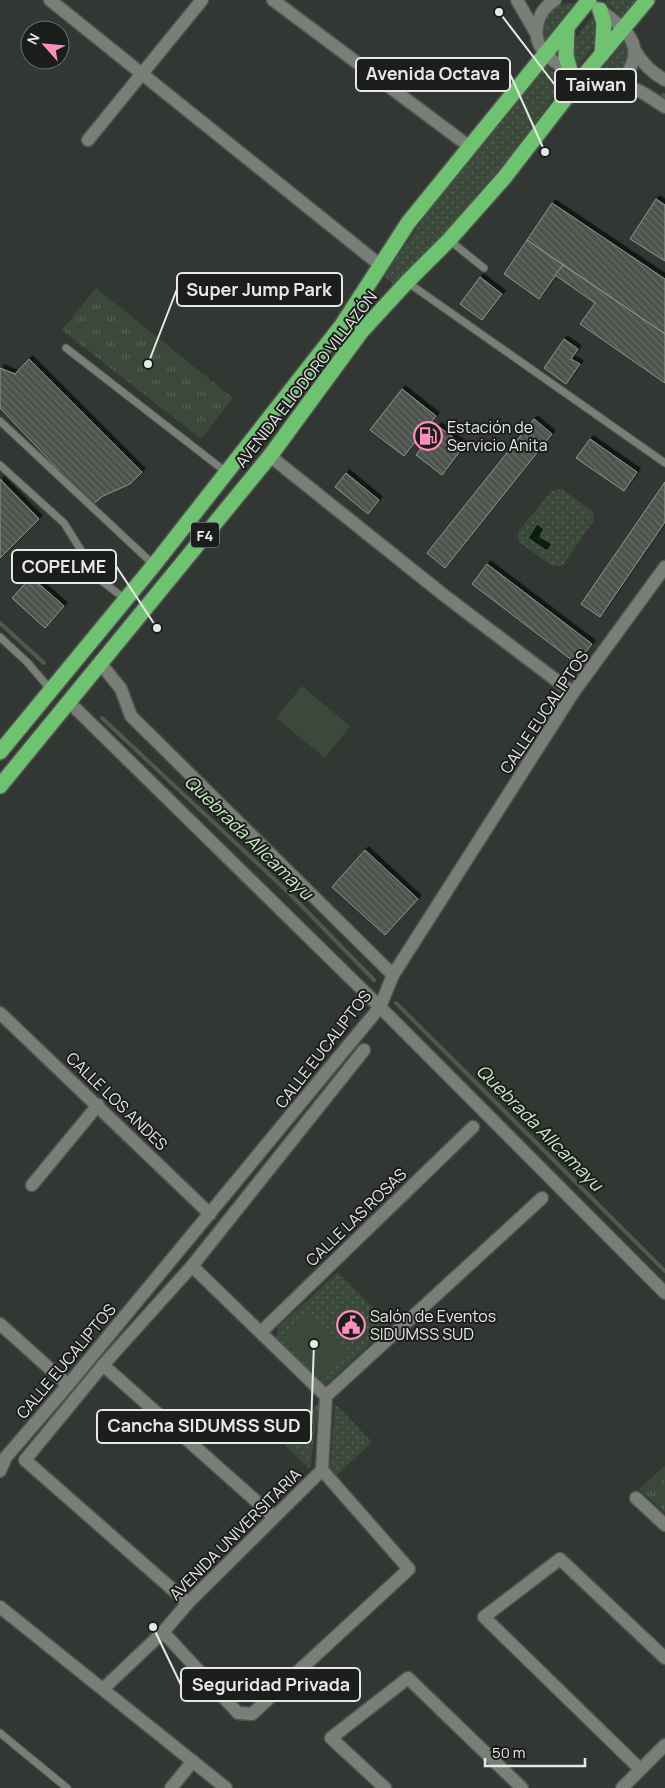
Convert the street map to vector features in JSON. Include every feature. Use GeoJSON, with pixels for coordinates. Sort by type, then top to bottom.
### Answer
{"type":"FeatureCollection","features":[{"type":"Feature","properties":{"kind":"highway","name":"AVENIDA ELIODORO VILLAZÓN"},"geometry":{"type":"LineString","coordinates":[[0,786],[270,456],[361,332],[504,178],[576,77],[602,54],[646,0]]}},
{"type":"Feature","properties":{"kind":"highway","name":"AVENIDA ELIODORO VILLAZÓN"},"geometry":{"type":"LineString","coordinates":[[0,752],[154,565],[342,325],[408,223],[567,27],[591,2]]}},
{"type":"Feature","properties":{"kind":"highway"},"geometry":{"type":"LineString","coordinates":[[591,2],[604,23],[602,54]]}},
{"type":"Feature","properties":{"kind":"highway"},"geometry":{"type":"LineString","coordinates":[[567,27],[566,56],[576,77]]}},
{"type":"Feature","properties":{"kind":"street"},"geometry":{"type":"LineString","coordinates":[[50,0],[380,265]]}},
{"type":"Feature","properties":{"kind":"street"},"geometry":{"type":"LineString","coordinates":[[88,140],[202,0]]}},
{"type":"Feature","properties":{"kind":"street"},"geometry":{"type":"LineString","coordinates":[[274,0],[470,147]]}},
{"type":"Feature","properties":{"kind":"street"},"geometry":{"type":"LineString","coordinates":[[517,0],[545,54],[591,88],[624,85],[636,88],[665,106]]}},
{"type":"Feature","properties":{"kind":"street"},"geometry":{"type":"LineString","coordinates":[[536,34],[537,22],[541,12],[548,4],[555,0]]}},
{"type":"Feature","properties":{"kind":"street"},"geometry":{"type":"LineString","coordinates":[[591,2],[624,28],[631,39],[634,51],[634,61],[629,72],[623,80],[611,86]]}},
{"type":"Feature","properties":{"kind":"street"},"geometry":{"type":"LineString","coordinates":[[634,51],[650,71],[665,80]]}},
{"type":"Feature","properties":{"kind":"street"},"geometry":{"type":"LineString","coordinates":[[270,456],[445,596],[573,693]]}},
{"type":"Feature","properties":{"kind":"street","name":"CALLE EUCALIPTOS"},"geometry":{"type":"LineString","coordinates":[[0,1471],[3,1454],[68,1385],[380,1007],[394,975],[573,693],[665,567]]}},
{"type":"Feature","properties":{"kind":"street"},"geometry":{"type":"LineString","coordinates":[[101,664],[121,689],[130,716],[394,975]]}},
{"type":"Feature","properties":{"kind":"street"},"geometry":{"type":"LineString","coordinates":[[69,702],[380,1007],[665,1293]]}},
{"type":"Feature","properties":{"kind":"street","name":"CALLE LOS ANDES"},"geometry":{"type":"LineString","coordinates":[[0,1013],[210,1214]]}},
{"type":"Feature","properties":{"kind":"street","name":"CALLE EUCALIPTOS"},"geometry":{"type":"LineString","coordinates":[[188,1603],[25,1460],[103,1365],[192,1266],[364,1050]]}},
{"type":"Feature","properties":{"kind":"street"},"geometry":{"type":"LineString","coordinates":[[32,1185],[98,1105]]}},
{"type":"Feature","properties":{"kind":"street","name":"CALLE LAS ROSAS"},"geometry":{"type":"LineString","coordinates":[[261,1332],[473,1127]]}},
{"type":"Feature","properties":{"kind":"street"},"geometry":{"type":"LineString","coordinates":[[192,1266],[326,1396],[542,1198]]}},
{"type":"Feature","properties":{"kind":"street"},"geometry":{"type":"LineString","coordinates":[[0,1324],[68,1385]]}},
{"type":"Feature","properties":{"kind":"street"},"geometry":{"type":"LineString","coordinates":[[103,1365],[274,1517]]}},
{"type":"Feature","properties":{"kind":"street","name":"AVENIDA UNIVERSITARIA"},"geometry":{"type":"LineString","coordinates":[[103,1689],[163,1632],[188,1603],[322,1470],[326,1396]]}},
{"type":"Feature","properties":{"kind":"street"},"geometry":{"type":"LineString","coordinates":[[163,1632],[238,1713],[252,1714],[409,1569],[322,1470]]}},
{"type":"Feature","properties":{"kind":"street"},"geometry":{"type":"LineString","coordinates":[[636,1498],[665,1525]]}},
{"type":"Feature","properties":{"kind":"street"},"geometry":{"type":"LineString","coordinates":[[640,1769],[484,1617],[560,1559],[665,1658]]}},
{"type":"Feature","properties":{"kind":"street"},"geometry":{"type":"LineString","coordinates":[[0,1607],[226,1788]]}},
{"type":"Feature","properties":{"kind":"street"},"geometry":{"type":"LineString","coordinates":[[385,1788],[331,1738],[408,1678],[522,1788]]}},
{"type":"Feature","properties":{"kind":"street"},"geometry":{"type":"LineString","coordinates":[[622,1788],[665,1745]]}},
{"type":"Feature","properties":{"kind":"street"},"geometry":{"type":"LineString","coordinates":[[171,1788],[193,1761]]}},
{"type":"Feature","properties":{"kind":"lane"},"geometry":{"type":"LineString","coordinates":[[448,240],[484,268]]}},
{"type":"Feature","properties":{"kind":"lane"},"geometry":{"type":"LineString","coordinates":[[407,282],[665,463]]}},
{"type":"Feature","properties":{"kind":"lane"},"geometry":{"type":"LineString","coordinates":[[66,348],[226,473]]}},
{"type":"Feature","properties":{"kind":"lane"},"geometry":{"type":"LineString","coordinates":[[0,421],[154,565]]}},
{"type":"Feature","properties":{"kind":"lane"},"geometry":{"type":"LineString","coordinates":[[0,465],[64,523],[99,579],[125,599]]}},
{"type":"Feature","properties":{"kind":"lane"},"geometry":{"type":"LineString","coordinates":[[0,637],[27,662],[52,690]]}},
{"type":"Feature","properties":{"kind":"lane"},"geometry":{"type":"LineString","coordinates":[[0,1734],[66,1788]]}},
{"type":"Feature","properties":{"kind":"green space"},"geometry":{"type":"Polygon","coordinates":[[[607,0],[640,0],[624,19],[605,2],[607,0]]]}},
{"type":"Feature","properties":{"kind":"green space"},"geometry":{"type":"Polygon","coordinates":[[[568,3],[577,4],[546,43],[543,29],[547,17],[555,8],[568,3]]]}},
{"type":"Feature","properties":{"kind":"green space"},"geometry":{"type":"Polygon","coordinates":[[[594,15],[597,31],[595,43],[578,66],[573,51],[574,45],[580,33],[594,15]]]}},
{"type":"Feature","properties":{"kind":"green space"},"geometry":{"type":"Polygon","coordinates":[[[625,40],[628,56],[622,70],[610,78],[594,79],[625,40]]]}},
{"type":"Feature","properties":{"kind":"green space"},"geometry":{"type":"Polygon","coordinates":[[[545,65],[564,81],[525,140],[474,203],[393,284],[384,276],[430,209],[545,65]]]}},
{"type":"Feature","properties":{"kind":"green space"},"geometry":{"type":"Polygon","coordinates":[[[96,288],[233,398],[201,439],[62,330],[96,288]]]}},
{"type":"Feature","properties":{"kind":"green space"},"geometry":{"type":"Polygon","coordinates":[[[562,489],[592,511],[594,520],[562,566],[552,566],[519,542],[518,535],[519,530],[552,491],[562,489]]]}},
{"type":"Feature","properties":{"kind":"green space"},"geometry":{"type":"Polygon","coordinates":[[[302,686],[350,726],[325,758],[276,718],[302,686]]]}},
{"type":"Feature","properties":{"kind":"green space"},"geometry":{"type":"Polygon","coordinates":[[[338,1272],[390,1325],[326,1385],[277,1338],[278,1327],[338,1272]]]}},
{"type":"Feature","properties":{"kind":"green space"},"geometry":{"type":"Polygon","coordinates":[[[306,1313],[344,1353],[322,1374],[284,1335],[306,1313]]]}},
{"type":"Feature","properties":{"kind":"green space"},"geometry":{"type":"Polygon","coordinates":[[[319,1402],[310,1469],[281,1441],[319,1402]]]}},
{"type":"Feature","properties":{"kind":"green space"},"geometry":{"type":"Polygon","coordinates":[[[335,1404],[372,1442],[335,1477],[330,1469],[335,1404]]]}},
{"type":"Feature","properties":{"kind":"green space"},"geometry":{"type":"Polygon","coordinates":[[[665,1466],[665,1513],[639,1489],[665,1466]]]}},
{"type":"Feature","properties":{"kind":"water"},"geometry":{"type":"Polygon","coordinates":[[[537,524],[544,529],[540,536],[552,544],[547,551],[528,538],[537,524]]]}},
{"type":"Feature","properties":{"kind":"building"},"geometry":{"type":"Polygon","coordinates":[[[656,199],[665,205],[665,261],[630,239],[656,199]]]}},
{"type":"Feature","properties":{"kind":"building"},"geometry":{"type":"Polygon","coordinates":[[[552,203],[665,279],[665,334],[527,240],[552,203]]]}},
{"type":"Feature","properties":{"kind":"building"},"geometry":{"type":"Polygon","coordinates":[[[527,240],[563,265],[539,299],[504,274],[527,240]]]}},
{"type":"Feature","properties":{"kind":"building"},"geometry":{"type":"Polygon","coordinates":[[[563,265],[665,334],[665,383],[580,324],[595,303],[555,275],[563,265]]]}},
{"type":"Feature","properties":{"kind":"building"},"geometry":{"type":"Polygon","coordinates":[[[480,277],[502,294],[482,320],[460,304],[480,277]]]}},
{"type":"Feature","properties":{"kind":"building"},"geometry":{"type":"Polygon","coordinates":[[[564,339],[578,349],[571,359],[580,364],[566,384],[544,368],[564,339]]]}},
{"type":"Feature","properties":{"kind":"building"},"geometry":{"type":"Polygon","coordinates":[[[29,359],[142,472],[130,484],[103,496],[92,505],[0,408],[0,368],[15,374],[29,359]]]}},
{"type":"Feature","properties":{"kind":"building"},"geometry":{"type":"Polygon","coordinates":[[[402,389],[436,416],[404,456],[370,430],[402,389]]]}},
{"type":"Feature","properties":{"kind":"building"},"geometry":{"type":"Polygon","coordinates":[[[534,419],[552,434],[445,568],[427,553],[534,419]]]}},
{"type":"Feature","properties":{"kind":"building"},"geometry":{"type":"Polygon","coordinates":[[[438,426],[464,446],[442,475],[416,455],[438,426]]]}},
{"type":"Feature","properties":{"kind":"building"},"geometry":{"type":"Polygon","coordinates":[[[590,439],[637,472],[624,491],[576,458],[590,439]]]}},
{"type":"Feature","properties":{"kind":"building"},"geometry":{"type":"Polygon","coordinates":[[[346,473],[379,500],[368,514],[335,487],[346,473]]]}},
{"type":"Feature","properties":{"kind":"building"},"geometry":{"type":"Polygon","coordinates":[[[0,479],[39,519],[0,558],[0,479]]]}},
{"type":"Feature","properties":{"kind":"building"},"geometry":{"type":"Polygon","coordinates":[[[665,482],[665,522],[600,617],[581,604],[665,482]]]}},
{"type":"Feature","properties":{"kind":"building"},"geometry":{"type":"Polygon","coordinates":[[[487,564],[592,644],[577,664],[472,584],[487,564]]]}},
{"type":"Feature","properties":{"kind":"building"},"geometry":{"type":"Polygon","coordinates":[[[31,577],[64,606],[45,628],[12,598],[31,577]]]}},
{"type":"Feature","properties":{"kind":"building"},"geometry":{"type":"Polygon","coordinates":[[[365,850],[418,899],[385,935],[332,887],[365,850]]]}},
{"type":"Feature","properties":{"kind":"waterway","name":"Quebrada Allcamayu"},"geometry":{"type":"LineString","coordinates":[[0,623],[44,663]]}},
{"type":"Feature","properties":{"kind":"waterway","name":"Quebrada Allcamayu"},"geometry":{"type":"LineString","coordinates":[[102,718],[288,892],[374,980]]}},
{"type":"Feature","properties":{"kind":"waterway","name":"Quebrada Allcamayu"},"geometry":{"type":"LineString","coordinates":[[396,1003],[665,1271]]}},
{"type":"Feature","properties":{"kind":"place","name":"Taiwan"},"geometry":{"type":"Point","coordinates":[499,12]}},
{"type":"Feature","properties":{"kind":"place","name":"Avenida Octava"},"geometry":{"type":"Point","coordinates":[545,152]}},
{"type":"Feature","properties":{"kind":"place","name":"Super Jump Park"},"geometry":{"type":"Point","coordinates":[148,364]}},
{"type":"Feature","properties":{"kind":"place","name":"Estación de Servicio Anita"},"geometry":{"type":"Point","coordinates":[428,436]}},
{"type":"Feature","properties":{"kind":"place","name":"COPELME"},"geometry":{"type":"Point","coordinates":[157,628]}},
{"type":"Feature","properties":{"kind":"place","name":"Salón de Eventos SIDUMSS SUD"},"geometry":{"type":"Point","coordinates":[351,1325]}},
{"type":"Feature","properties":{"kind":"place","name":"Cancha SIDUMSS SUD"},"geometry":{"type":"Point","coordinates":[314,1344]}},
{"type":"Feature","properties":{"kind":"place","name":"Seguridad Privada"},"geometry":{"type":"Point","coordinates":[153,1627]}}]}
